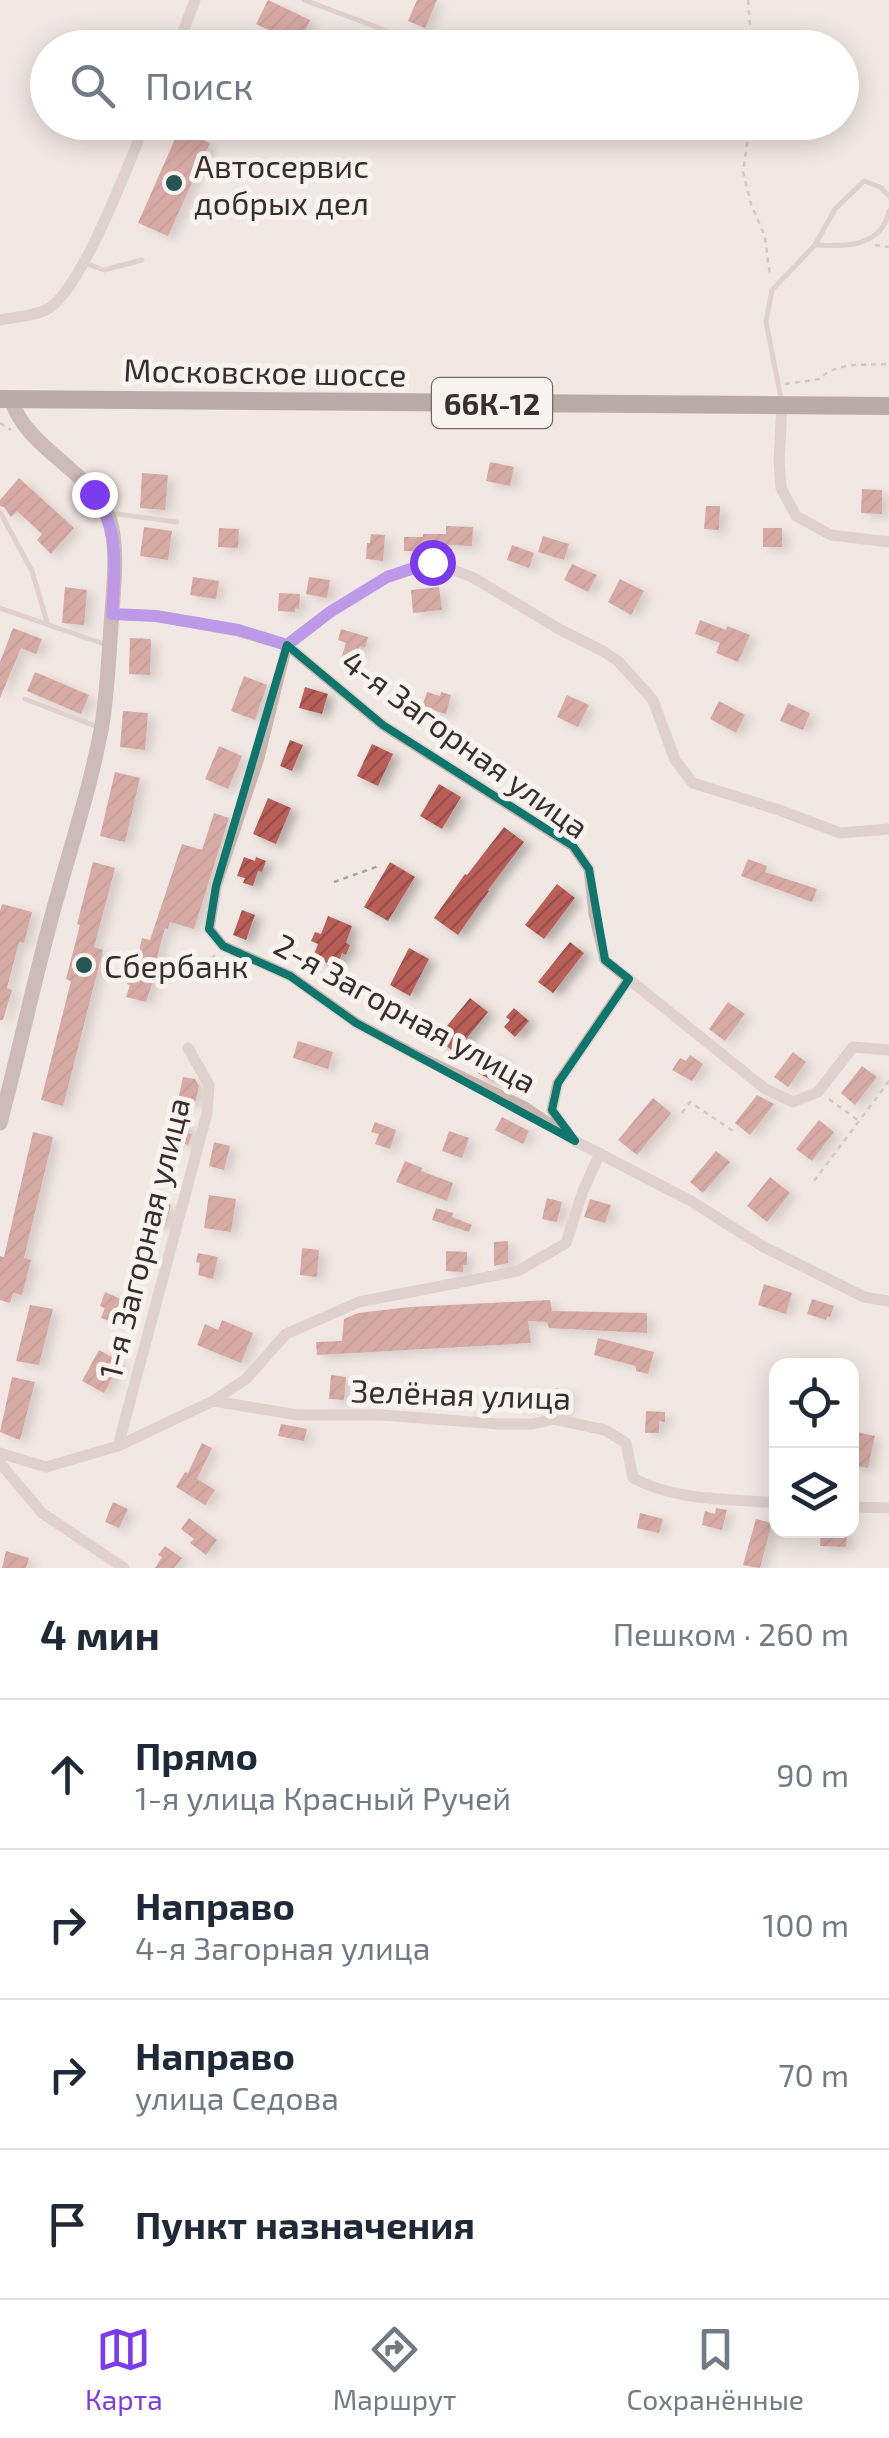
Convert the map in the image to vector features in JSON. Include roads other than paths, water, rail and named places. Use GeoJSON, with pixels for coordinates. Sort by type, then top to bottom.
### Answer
{"type":"FeatureCollection","features":[{"type":"Feature","properties":{"kind":"main road","name":"Московское шоссе"},"geometry":{"type":"LineString","coordinates":[[5,399],[889,406]]}},
{"type":"Feature","properties":{"kind":"street"},"geometry":{"type":"LineString","coordinates":[[184,30],[195,0]]}},
{"type":"Feature","properties":{"kind":"street"},"geometry":{"type":"LineString","coordinates":[[0,320],[46,310],[62,296],[85,263],[138,140]]}},
{"type":"Feature","properties":{"kind":"street"},"geometry":{"type":"LineString","coordinates":[[0,1122],[93,769],[108,688],[113,550],[109,518],[94,494],[5,399]]}},
{"type":"Feature","properties":{"kind":"street"},"geometry":{"type":"LineString","coordinates":[[782,406],[781,488],[796,516],[831,535],[889,542]]}},
{"type":"Feature","properties":{"kind":"street"},"geometry":{"type":"LineString","coordinates":[[287,645],[330,612],[387,577],[432,562],[456,570],[618,661],[653,700],[675,760],[693,783],[840,833],[889,829]]}},
{"type":"Feature","properties":{"kind":"street","name":"4-я Загорная улица"},"geometry":{"type":"LineString","coordinates":[[112,614],[156,616],[238,630],[287,645],[384,725],[574,846],[588,869],[605,960],[764,1088],[793,1102],[818,1092],[853,1047],[889,1050]]}},
{"type":"Feature","properties":{"kind":"street","name":"2-я Загорная улица"},"geometry":{"type":"LineString","coordinates":[[287,645],[259,758],[216,886],[209,929],[222,946],[290,976],[356,1023],[525,1107],[575,1141],[691,1201],[762,1246],[864,1297],[889,1301]]}},
{"type":"Feature","properties":{"kind":"street"},"geometry":{"type":"LineString","coordinates":[[575,1141],[552,1110],[558,1084],[629,978]]}},
{"type":"Feature","properties":{"kind":"street","name":"1-я Загорная улица"},"geometry":{"type":"LineString","coordinates":[[118,1446],[207,1113],[209,1085],[188,1048]]}},
{"type":"Feature","properties":{"kind":"street"},"geometry":{"type":"LineString","coordinates":[[0,1453],[46,1467],[118,1446],[213,1401],[246,1379],[286,1334],[359,1302],[518,1271],[566,1243],[600,1153]]}},
{"type":"Feature","properties":{"kind":"street","name":"Зелёная улица"},"geometry":{"type":"LineString","coordinates":[[213,1401],[298,1415],[498,1424],[534,1424],[554,1419],[605,1430],[626,1443],[633,1478],[653,1488],[692,1498],[769,1503]]}},
{"type":"Feature","properties":{"kind":"street"},"geometry":{"type":"LineString","coordinates":[[0,1463],[42,1513],[124,1568]]}},
{"type":"Feature","properties":{"kind":"street"},"geometry":{"type":"LineString","coordinates":[[859,1507],[889,1508]]}},
{"type":"Feature","properties":{"kind":"lane"},"geometry":{"type":"LineString","coordinates":[[304,0],[385,30]]}},
{"type":"Feature","properties":{"kind":"lane"},"geometry":{"type":"LineString","coordinates":[[815,245],[835,209],[864,181],[880,187],[889,196]]}},
{"type":"Feature","properties":{"kind":"lane"},"geometry":{"type":"LineString","coordinates":[[782,406],[766,322],[772,290],[808,249],[815,245],[864,243],[886,224],[889,212]]}},
{"type":"Feature","properties":{"kind":"lane"},"geometry":{"type":"LineString","coordinates":[[85,263],[104,270],[142,260]]}},
{"type":"Feature","properties":{"kind":"lane"},"geometry":{"type":"LineString","coordinates":[[0,512],[32,571],[47,622]]}},
{"type":"Feature","properties":{"kind":"lane"},"geometry":{"type":"LineString","coordinates":[[109,518],[117,514],[177,522]]}},
{"type":"Feature","properties":{"kind":"lane"},"geometry":{"type":"LineString","coordinates":[[0,608],[110,645]]}},
{"type":"Feature","properties":{"kind":"lane"},"geometry":{"type":"LineString","coordinates":[[25,699],[101,728]]}},
{"type":"Feature","properties":{"kind":"place","name":"Автосервис добрых дел"},"geometry":{"type":"Point","coordinates":[174,183]}},
{"type":"Feature","properties":{"kind":"place","name":"Сбербанк"},"geometry":{"type":"Point","coordinates":[84,965]}}]}
